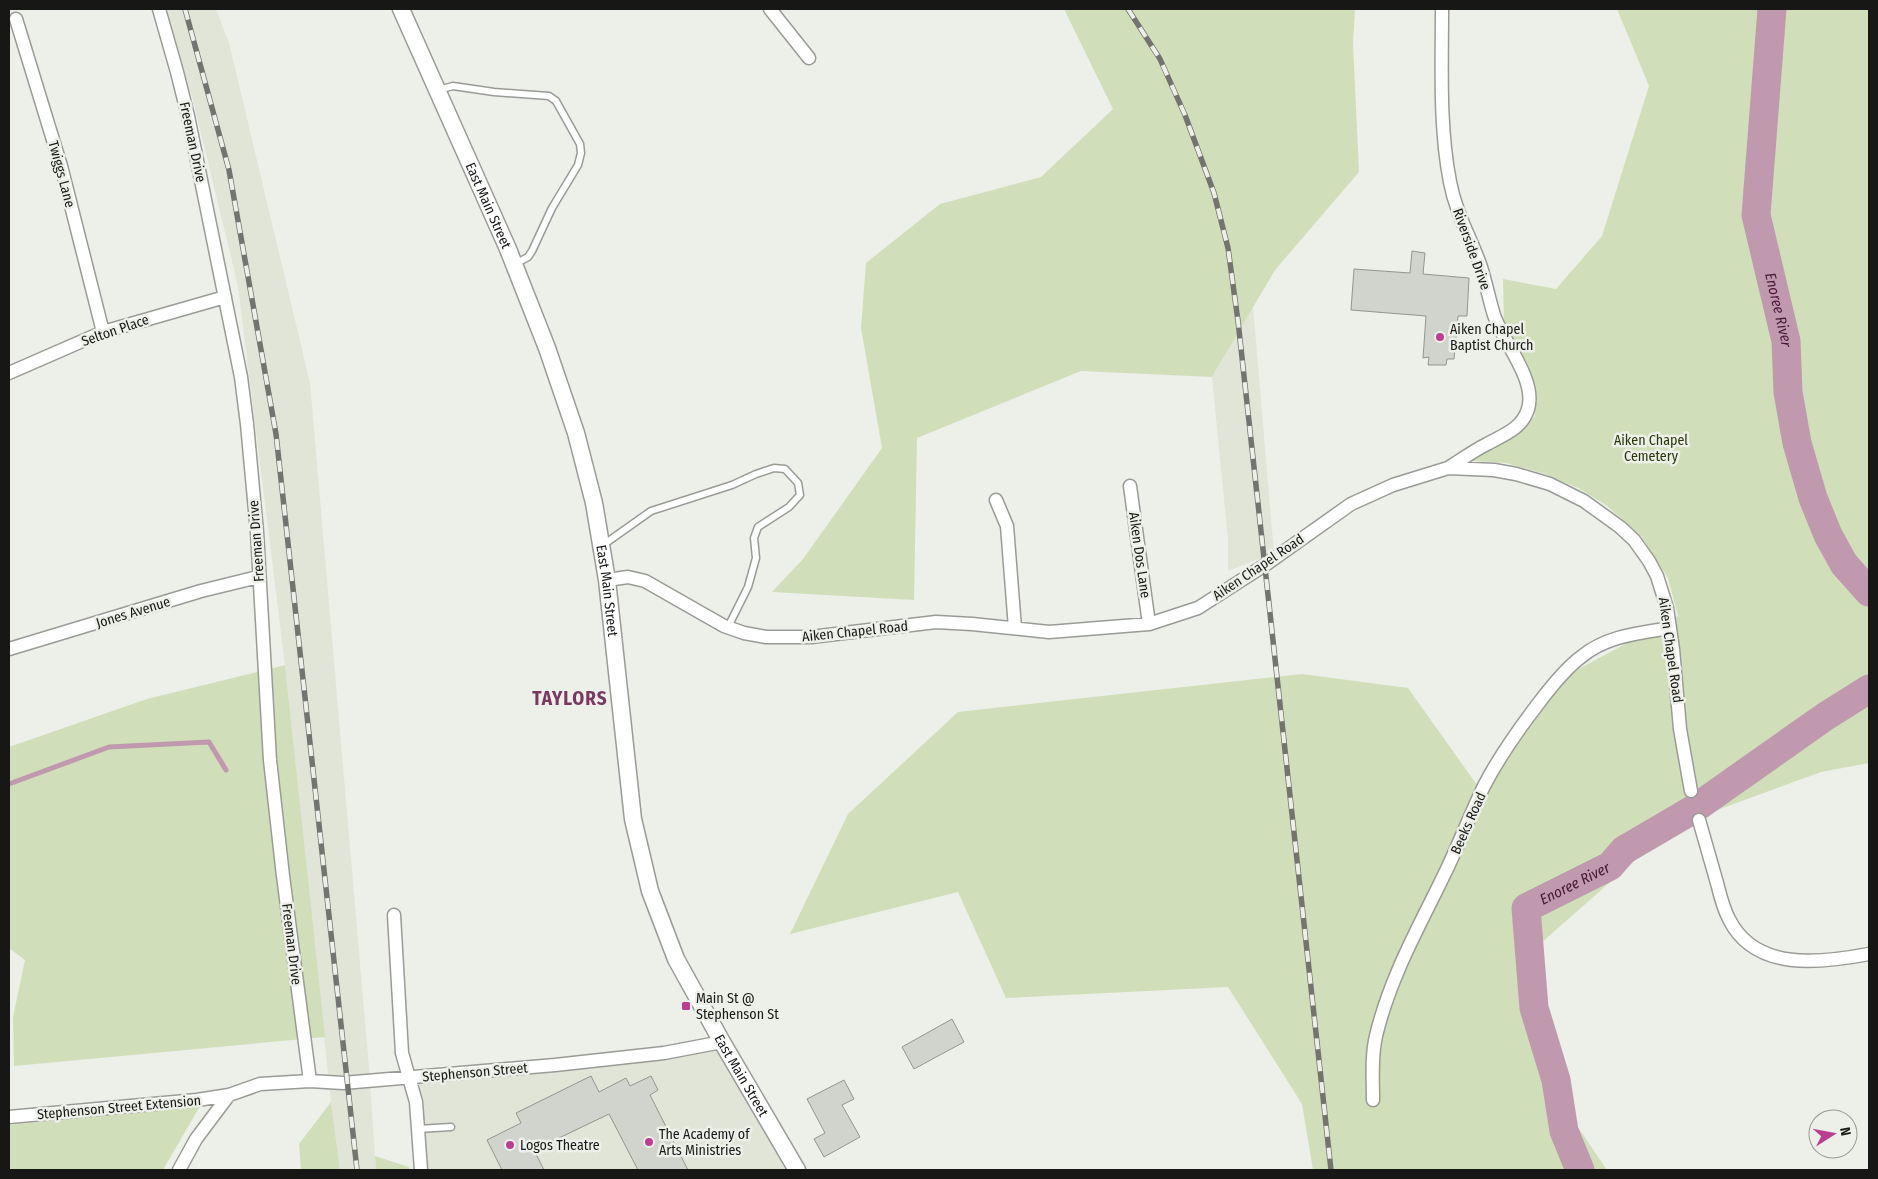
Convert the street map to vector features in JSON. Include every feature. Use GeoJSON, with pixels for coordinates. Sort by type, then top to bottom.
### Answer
{"type":"FeatureCollection","features":[{"type":"Feature","properties":{"kind":"street","name":"Freeman Drive"},"geometry":{"type":"LineString","coordinates":[[158,9],[178,72],[188,116],[241,377],[256,532],[270,760],[310,1081]]}},
{"type":"Feature","properties":{"kind":"street","name":"East Main Street"},"geometry":{"type":"LineString","coordinates":[[401,9],[514,265],[547,348],[574,426],[594,503],[607,580],[633,819],[648,882],[676,959],[797,1170]]}},
{"type":"Feature","properties":{"kind":"street"},"geometry":{"type":"LineString","coordinates":[[770,9],[809,58]]}},
{"type":"Feature","properties":{"kind":"street","name":"Riverside Drive"},"geometry":{"type":"LineString","coordinates":[[1442,9],[1442,115],[1450,181],[1460,219],[1481,266],[1494,316],[1525,378],[1530,400],[1526,414],[1511,432],[1486,444],[1448,468]]}},
{"type":"Feature","properties":{"kind":"street","name":"Twiggs Lane"},"geometry":{"type":"LineString","coordinates":[[16,19],[61,166],[103,332]]}},
{"type":"Feature","properties":{"kind":"street","name":"Selton Place"},"geometry":{"type":"LineString","coordinates":[[9,373],[103,332],[225,297]]}},
{"type":"Feature","properties":{"kind":"street","name":"Aiken Chapel Road"},"geometry":{"type":"LineString","coordinates":[[607,580],[628,577],[645,581],[728,627],[766,638],[848,634],[936,622],[1057,631],[1149,624],[1198,608],[1265,565],[1324,522],[1359,500],[1393,485],[1448,468],[1494,470],[1550,484],[1584,501],[1604,514],[1634,540],[1649,561],[1663,592],[1670,628],[1680,729],[1691,791]]}},
{"type":"Feature","properties":{"kind":"street","name":"Aiken Dos Lane"},"geometry":{"type":"LineString","coordinates":[[1130,486],[1149,624]]}},
{"type":"Feature","properties":{"kind":"street"},"geometry":{"type":"LineString","coordinates":[[996,500],[1007,526],[1015,628]]}},
{"type":"Feature","properties":{"kind":"street","name":"Jones Avenue"},"geometry":{"type":"LineString","coordinates":[[9,649],[201,591],[258,577]]}},
{"type":"Feature","properties":{"kind":"street","name":"Beeks Road"},"geometry":{"type":"LineString","coordinates":[[1373,1100],[1372,1067],[1375,1039],[1392,984],[1402,959],[1484,787],[1501,756],[1547,692],[1581,656],[1617,638],[1670,628]]}},
{"type":"Feature","properties":{"kind":"street"},"geometry":{"type":"LineString","coordinates":[[1700,820],[1729,921],[1742,938],[1757,950],[1766,955],[1806,961],[1825,961],[1869,954]]}},
{"type":"Feature","properties":{"kind":"street"},"geometry":{"type":"LineString","coordinates":[[394,915],[402,1053],[416,1102],[421,1170]]}},
{"type":"Feature","properties":{"kind":"street","name":"Stephenson Street"},"geometry":{"type":"LineString","coordinates":[[229,1095],[260,1084],[310,1081],[343,1083],[409,1078],[664,1054],[722,1042]]}},
{"type":"Feature","properties":{"kind":"street"},"geometry":{"type":"LineString","coordinates":[[179,1170],[196,1138],[229,1095]]}},
{"type":"Feature","properties":{"kind":"street","name":"Stephenson Street Extension"},"geometry":{"type":"LineString","coordinates":[[9,1117],[197,1100],[229,1095]]}},
{"type":"Feature","properties":{"kind":"lane"},"geometry":{"type":"LineString","coordinates":[[438,90],[452,86],[494,92],[549,96],[556,101],[580,144],[581,153],[578,165],[552,208],[532,251],[528,257],[514,265]]}},
{"type":"Feature","properties":{"kind":"lane"},"geometry":{"type":"LineString","coordinates":[[601,546],[651,511],[732,485],[774,468],[785,469],[798,483],[800,495],[790,507],[758,527],[754,538],[756,558],[748,587],[728,627]]}},
{"type":"Feature","properties":{"kind":"lane"},"geometry":{"type":"LineString","coordinates":[[418,1129],[452,1127]]}},
{"type":"Feature","properties":{"kind":"shaded area"},"geometry":{"type":"Polygon","coordinates":[[[160,9],[216,9],[229,43],[310,383],[369,1068],[376,1170],[340,1170],[331,1102],[285,665],[238,286],[193,100],[160,9]]]}},
{"type":"Feature","properties":{"kind":"shaded area"},"geometry":{"type":"Polygon","coordinates":[[[1253,307],[1274,553],[1228,571],[1228,540],[1212,377],[1253,307]]]}},
{"type":"Feature","properties":{"kind":"shaded area"},"geometry":{"type":"Polygon","coordinates":[[[722,1042],[797,1170],[422,1170],[409,1078],[722,1042]]]}},
{"type":"Feature","properties":{"kind":"green space"},"geometry":{"type":"Polygon","coordinates":[[[1064,9],[1355,9],[1353,43],[1359,172],[1275,270],[1212,377],[1081,371],[917,438],[914,600],[772,592],[803,559],[882,448],[861,328],[866,263],[940,204],[1041,177],[1113,109],[1064,9]]]}},
{"type":"Feature","properties":{"kind":"green space","name":"Aiken Chapel Cemetery"},"geometry":{"type":"Polygon","coordinates":[[[1617,9],[1869,9],[1869,763],[1821,772],[1674,826],[1533,950],[1571,1117],[1607,1170],[1313,1170],[1302,1104],[1228,987],[1006,998],[958,892],[790,934],[848,814],[958,712],[1302,674],[1408,688],[1482,792],[1569,674],[1678,616],[1668,578],[1641,536],[1606,505],[1578,488],[1545,474],[1506,463],[1473,461],[1523,428],[1535,416],[1534,386],[1527,368],[1504,327],[1503,279],[1556,289],[1602,236],[1649,86],[1617,9]]]}},
{"type":"Feature","properties":{"kind":"green space"},"geometry":{"type":"Polygon","coordinates":[[[285,665],[325,1037],[14,1066],[13,1017],[25,960],[9,948],[9,747],[147,699],[285,665]]]}},
{"type":"Feature","properties":{"kind":"green space"},"geometry":{"type":"Polygon","coordinates":[[[331,1102],[340,1170],[301,1170],[299,1144],[331,1102]]]}},
{"type":"Feature","properties":{"kind":"green space"},"geometry":{"type":"Polygon","coordinates":[[[200,1106],[163,1170],[9,1170],[9,1125],[200,1106]]]}},
{"type":"Feature","properties":{"kind":"green space"},"geometry":{"type":"Polygon","coordinates":[[[375,1156],[409,1167],[409,1170],[376,1170],[375,1156]]]}},
{"type":"Feature","properties":{"kind":"building","name":"Aiken Chapel Baptist Church"},"geometry":{"type":"Polygon","coordinates":[[[1412,251],[1425,253],[1423,274],[1469,278],[1467,316],[1458,316],[1454,359],[1447,359],[1446,365],[1428,365],[1429,357],[1423,358],[1426,316],[1351,310],[1354,269],[1410,273],[1412,251]]]}},
{"type":"Feature","properties":{"kind":"building"},"geometry":{"type":"Polygon","coordinates":[[[952,1019],[964,1042],[914,1069],[902,1047],[952,1019]]]}},
{"type":"Feature","properties":{"kind":"building"},"geometry":{"type":"Polygon","coordinates":[[[591,1076],[599,1092],[626,1078],[630,1086],[651,1076],[658,1090],[650,1095],[688,1170],[638,1170],[609,1114],[534,1150],[544,1170],[502,1170],[487,1140],[521,1123],[516,1113],[591,1076]]]}},
{"type":"Feature","properties":{"kind":"building"},"geometry":{"type":"Polygon","coordinates":[[[844,1080],[854,1099],[842,1105],[860,1137],[824,1157],[814,1139],[825,1133],[807,1099],[844,1080]]]}},
{"type":"Feature","properties":{"kind":"waterway","name":"Enoree River"},"geometry":{"type":"LineString","coordinates":[[1772,9],[1756,215],[1786,341],[1788,392],[1797,443],[1813,498],[1828,535],[1844,564],[1869,592]]}},
{"type":"Feature","properties":{"kind":"waterway","name":"Enoree River"},"geometry":{"type":"LineString","coordinates":[[1580,1170],[1564,1131],[1556,1080],[1534,1008],[1526,908],[1610,866],[1624,850],[1694,809],[1826,716],[1869,689]]}},
{"type":"Feature","properties":{"kind":"waterway"},"geometry":{"type":"LineString","coordinates":[[9,784],[109,747],[209,742],[226,770]]}},
{"type":"Feature","properties":{"kind":"railway"},"geometry":{"type":"LineString","coordinates":[[185,9],[229,170],[276,434],[357,1170]]}},
{"type":"Feature","properties":{"kind":"railway"},"geometry":{"type":"LineString","coordinates":[[1128,9],[1160,59],[1185,115],[1214,193],[1228,248],[1238,321],[1331,1170]]}},
{"type":"Feature","properties":{"kind":"place","name":"Aiken Chapel Baptist Church"},"geometry":{"type":"Point","coordinates":[1440,337]}},
{"type":"Feature","properties":{"kind":"place","name":"Main St @ Stephenson St"},"geometry":{"type":"Point","coordinates":[686,1006]}},
{"type":"Feature","properties":{"kind":"place","name":"The Academy of Arts Ministries"},"geometry":{"type":"Point","coordinates":[649,1142]}},
{"type":"Feature","properties":{"kind":"place","name":"Logos Theatre"},"geometry":{"type":"Point","coordinates":[510,1145]}},
{"type":"Feature","properties":{"kind":"district","name":"TAYLORS"},"geometry":{"type":"Point","coordinates":[570,698]}}]}
